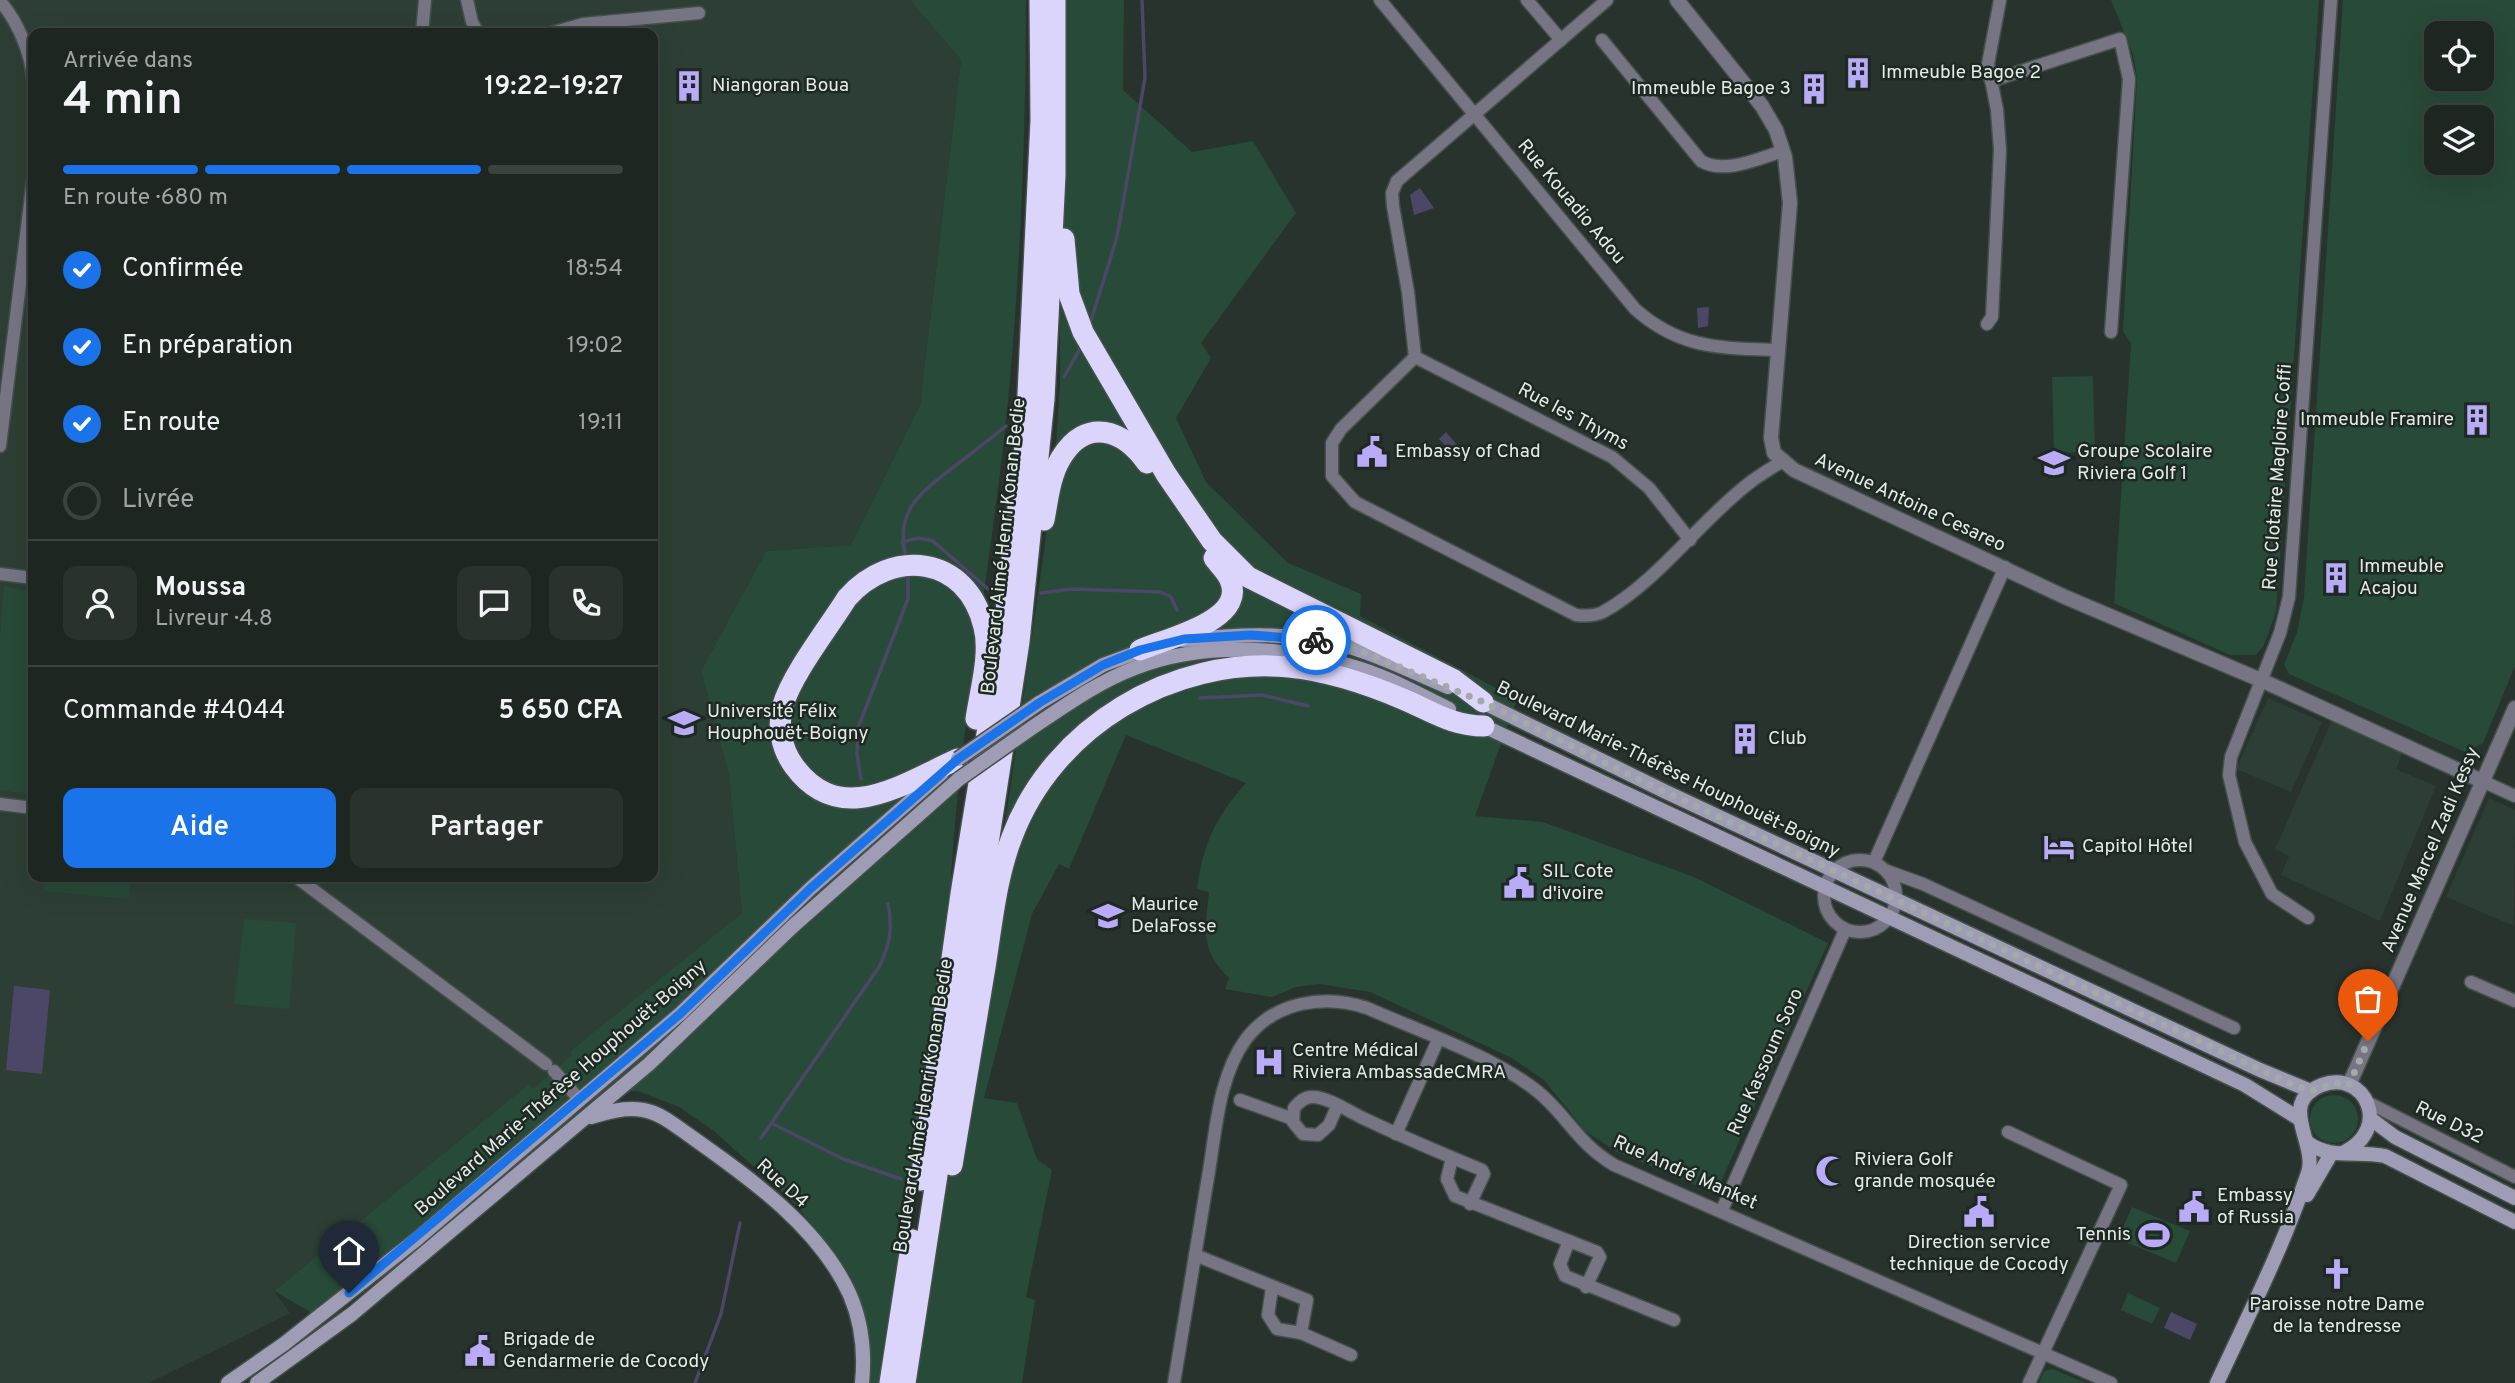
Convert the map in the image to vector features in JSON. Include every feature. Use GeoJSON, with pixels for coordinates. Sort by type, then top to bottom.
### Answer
{"type":"FeatureCollection","features":[{"type":"Feature","properties":{"kind":"highway","name":"Boulevard Aimé Henri Konan Bedie"},"geometry":{"type":"LineString","coordinates":[[905,1383],[1019,642],[1036,400],[1041,120],[1040,0]]}},
{"type":"Feature","properties":{"kind":"highway","name":"Boulevard Aimé Henri Konan Bedie"},"geometry":{"type":"LineString","coordinates":[[890,1383],[961,894],[1004,629],[1026,437],[1046,367],[1055,175],[1055,0]]}},
{"type":"Feature","properties":{"kind":"highway"},"geometry":{"type":"LineString","coordinates":[[1055,175],[1064,206],[1069,294],[1083,332],[1166,474],[1229,561],[1248,577],[1440,672],[1483,702]]}},
{"type":"Feature","properties":{"kind":"highway"},"geometry":{"type":"LineString","coordinates":[[1019,642],[1052,478],[1067,449],[1080,438],[1101,432],[1122,436],[1135,445],[1231,581],[1232,593],[1228,604],[1210,623],[1140,650]]}},
{"type":"Feature","properties":{"kind":"highway"},"geometry":{"type":"LineString","coordinates":[[959,769],[881,795],[841,797],[809,782],[786,754],[780,720],[787,696],[847,598],[872,575],[908,566],[947,573],[966,586],[978,607],[985,629],[985,654],[958,870],[961,894]]}},
{"type":"Feature","properties":{"kind":"highway"},"geometry":{"type":"LineString","coordinates":[[913,1334],[949,1185],[1003,867],[1012,837],[1038,786],[1073,745],[1130,701],[1170,682],[1210,670],[1245,666],[1289,667],[1347,678],[1462,726],[1484,726]]}},
{"type":"Feature","properties":{"kind":"main road","name":"Boulevard Marie-Thérèse Houphouët-Boigny"},"geometry":{"type":"LineString","coordinates":[[228,1383],[371,1276],[680,1014],[811,888],[1039,703],[1103,665],[1140,650],[1184,639],[1219,636],[1320,640],[1354,648],[1483,702],[1570,747],[2260,1070],[2311,1091]]}},
{"type":"Feature","properties":{"kind":"main road","name":"Boulevard Marie-Thérèse Houphouët-Boigny"},"geometry":{"type":"LineString","coordinates":[[257,1383],[352,1314],[649,1064],[959,769],[1034,727],[1077,698],[1136,667],[1199,653],[1248,651],[1320,659],[1353,666],[2245,1085],[2298,1118]]}},
{"type":"Feature","properties":{"kind":"main road"},"geometry":{"type":"LineString","coordinates":[[2217,1383],[2300,1203],[2311,1164],[2308,1143],[2298,1118],[2302,1103],[2311,1091],[2336,1083],[2349,1085],[2367,1102],[2371,1119],[2367,1134],[2357,1146],[2337,1154],[2300,1203]]}},
{"type":"Feature","properties":{"kind":"main road","name":"Rue D4"},"geometry":{"type":"LineString","coordinates":[[582,1120],[626,1109],[644,1110],[661,1116],[739,1171],[794,1219],[825,1254],[850,1295],[864,1350],[862,1383]]}},
{"type":"Feature","properties":{"kind":"main road"},"geometry":{"type":"LineString","coordinates":[[2371,1119],[2395,1137],[2515,1198]]}},
{"type":"Feature","properties":{"kind":"main road"},"geometry":{"type":"LineString","coordinates":[[2308,1143],[2337,1154],[2385,1156],[2515,1222]]}},
{"type":"Feature","properties":{"kind":"street"},"geometry":{"type":"LineString","coordinates":[[422,28],[425,0]]}},
{"type":"Feature","properties":{"kind":"street"},"geometry":{"type":"LineString","coordinates":[[467,0],[475,28]]}},
{"type":"Feature","properties":{"kind":"street","name":"Rue Kouadio Adou"},"geometry":{"type":"LineString","coordinates":[[1380,0],[1634,309],[1661,331],[1678,339],[1734,349],[1779,350]]}},
{"type":"Feature","properties":{"kind":"street"},"geometry":{"type":"LineString","coordinates":[[1527,0],[1561,40]]}},
{"type":"Feature","properties":{"kind":"street"},"geometry":{"type":"LineString","coordinates":[[1607,0],[1397,181],[1392,193],[1415,357],[1387,387],[1352,417],[1332,443],[1332,476],[1355,502],[1576,615],[1600,613],[1623,598],[1690,540],[1747,484],[1784,460]]}},
{"type":"Feature","properties":{"kind":"street","name":"Avenue Antoine Cesareo"},"geometry":{"type":"LineString","coordinates":[[1677,0],[1762,106],[1783,151],[1790,203],[1771,438],[1774,453],[1794,470],[2077,603],[2263,681],[2482,781]]}},
{"type":"Feature","properties":{"kind":"street"},"geometry":{"type":"LineString","coordinates":[[1987,324],[1992,317],[1999,176],[1997,110],[1988,64],[2000,0]]}},
{"type":"Feature","properties":{"kind":"street","name":"Rue Clotaire Magloire Coffi"},"geometry":{"type":"LineString","coordinates":[[2308,918],[2272,894],[2245,842],[2234,809],[2228,775],[2231,757],[2263,681],[2286,615],[2289,597],[2331,0]]}},
{"type":"Feature","properties":{"kind":"street"},"geometry":{"type":"LineString","coordinates":[[0,1],[14,21],[28,55]]}},
{"type":"Feature","properties":{"kind":"street"},"geometry":{"type":"LineString","coordinates":[[569,28],[583,24],[699,13]]}},
{"type":"Feature","properties":{"kind":"street"},"geometry":{"type":"LineString","coordinates":[[1991,81],[2120,39],[2129,79],[2111,332]]}},
{"type":"Feature","properties":{"kind":"street"},"geometry":{"type":"LineString","coordinates":[[1602,40],[1701,161],[1711,167],[1726,167],[1783,151]]}},
{"type":"Feature","properties":{"kind":"street"},"geometry":{"type":"LineString","coordinates":[[0,446],[28,219]]}},
{"type":"Feature","properties":{"kind":"street","name":"Rue les Thyms"},"geometry":{"type":"LineString","coordinates":[[1415,357],[1612,457],[1650,488],[1690,540]]}},
{"type":"Feature","properties":{"kind":"street"},"geometry":{"type":"LineString","coordinates":[[1874,862],[2005,568]]}},
{"type":"Feature","properties":{"kind":"street"},"geometry":{"type":"LineString","coordinates":[[0,574],[28,577]]}},
{"type":"Feature","properties":{"kind":"street","name":"Avenue Marcel Zadi Kessy"},"geometry":{"type":"LineString","coordinates":[[2349,1085],[2515,708]]}},
{"type":"Feature","properties":{"kind":"street"},"geometry":{"type":"LineString","coordinates":[[2482,781],[2515,796]]}},
{"type":"Feature","properties":{"kind":"street"},"geometry":{"type":"LineString","coordinates":[[0,804],[28,807]]}},
{"type":"Feature","properties":{"kind":"street"},"geometry":{"type":"LineString","coordinates":[[1887,871],[1895,885],[1897,900],[1890,918],[1870,931],[1845,930],[1831,919],[1824,904],[1824,887],[1833,870],[1852,860],[1874,862],[1887,871],[1923,884],[2234,1028]]}},
{"type":"Feature","properties":{"kind":"street"},"geometry":{"type":"LineString","coordinates":[[303,882],[550,1068],[579,1099]]}},
{"type":"Feature","properties":{"kind":"street","name":"Rue Kassoum Soro"},"geometry":{"type":"LineString","coordinates":[[1722,1210],[1845,930]]}},
{"type":"Feature","properties":{"kind":"street"},"geometry":{"type":"LineString","coordinates":[[2471,982],[2515,1001]]}},
{"type":"Feature","properties":{"kind":"street","name":"Rue André Manket"},"geometry":{"type":"LineString","coordinates":[[1174,1383],[1225,1084],[1234,1058],[1261,1023],[1280,1010],[1300,1003],[1342,1001],[1367,1007],[1529,1086],[1548,1101],[1591,1151],[1603,1158],[2111,1383]]}},
{"type":"Feature","properties":{"kind":"street"},"geometry":{"type":"LineString","coordinates":[[1396,1134],[1438,1040]]}},
{"type":"Feature","properties":{"kind":"street"},"geometry":{"type":"LineString","coordinates":[[1293,1119],[1294,1108],[1305,1098],[1313,1097],[1484,1172],[1470,1204]]}},
{"type":"Feature","properties":{"kind":"street"},"geometry":{"type":"LineString","coordinates":[[1240,1100],[1293,1119],[1303,1133],[1318,1135],[1329,1125],[1337,1107]]}},
{"type":"Feature","properties":{"kind":"street","name":"Rue D32"},"geometry":{"type":"LineString","coordinates":[[2367,1102],[2515,1177]]}},
{"type":"Feature","properties":{"kind":"street"},"geometry":{"type":"LineString","coordinates":[[2008,1132],[2121,1185],[2029,1383]]}},
{"type":"Feature","properties":{"kind":"street"},"geometry":{"type":"LineString","coordinates":[[1452,1158],[1447,1179],[1450,1190],[1470,1204],[1600,1255],[1586,1287]]}},
{"type":"Feature","properties":{"kind":"street"},"geometry":{"type":"LineString","coordinates":[[1569,1241],[1562,1257],[1562,1270],[1571,1280],[1674,1321]]}},
{"type":"Feature","properties":{"kind":"street"},"geometry":{"type":"LineString","coordinates":[[1195,1255],[1308,1301],[1301,1333]]}},
{"type":"Feature","properties":{"kind":"street"},"geometry":{"type":"LineString","coordinates":[[1272,1288],[1268,1308],[1271,1322],[1277,1329],[1301,1333],[1351,1355]]}},
{"type":"Feature","properties":{"kind":"shaded area","name":"Université Félix Houphouët-Boigny"},"geometry":{"type":"Polygon","coordinates":[[[0,0],[910,0],[961,60],[920,405],[851,545],[766,551],[701,671],[729,775],[742,913],[570,1051],[573,1055],[533,1089],[528,1085],[274,1291],[290,1313],[149,1383],[0,1383],[0,0]]]}},
{"type":"Feature","properties":{"kind":"shaded area"},"geometry":{"type":"Polygon","coordinates":[[[1420,188],[1434,208],[1414,215],[1410,195],[1420,188]]]}},
{"type":"Feature","properties":{"kind":"shaded area"},"geometry":{"type":"Polygon","coordinates":[[[1709,307],[1708,326],[1698,328],[1697,308],[1709,307]]]}},
{"type":"Feature","properties":{"kind":"shaded area"},"geometry":{"type":"Polygon","coordinates":[[[1446,432],[1459,447],[1452,453],[1439,439],[1446,432]]]}},
{"type":"Feature","properties":{"kind":"shaded area"},"geometry":{"type":"Polygon","coordinates":[[[2268,698],[2322,722],[2291,792],[2236,769],[2268,698]]]}},
{"type":"Feature","properties":{"kind":"shaded area"},"geometry":{"type":"Polygon","coordinates":[[[2334,716],[2405,747],[2396,769],[2436,786],[2380,921],[2281,875],[2289,856],[2275,849],[2334,716]]]}},
{"type":"Feature","properties":{"kind":"shaded area"},"geometry":{"type":"Polygon","coordinates":[[[2489,798],[2515,810],[2514,926],[2446,897],[2489,798]]]}},
{"type":"Feature","properties":{"kind":"shaded area"},"geometry":{"type":"Polygon","coordinates":[[[14,986],[50,990],[42,1074],[6,1070],[14,986]]]}},
{"type":"Feature","properties":{"kind":"shaded area"},"geometry":{"type":"Polygon","coordinates":[[[2171,1312],[2197,1324],[2190,1340],[2164,1328],[2171,1312]]]}},
{"type":"Feature","properties":{"kind":"green space"},"geometry":{"type":"Polygon","coordinates":[[[910,0],[1026,0],[1025,95],[1020,238],[1010,381],[956,813],[951,875],[956,888],[885,1383],[869,1383],[867,1324],[854,1292],[823,1239],[795,1204],[714,1131],[679,1107],[638,1091],[615,1092],[587,1103],[490,1192],[321,1318],[274,1291],[529,1084],[533,1089],[572,1055],[570,1051],[742,913],[729,775],[701,671],[766,551],[851,545],[920,405],[961,60],[910,0]]]}},
{"type":"Feature","properties":{"kind":"green space"},"geometry":{"type":"Polygon","coordinates":[[[1060,0],[1124,0],[1123,90],[1192,152],[1253,141],[1296,213],[1201,343],[1211,358],[1176,418],[1206,482],[1288,563],[1361,594],[1360,616],[1517,699],[1475,816],[1543,822],[1694,877],[1828,943],[1720,1184],[1713,1189],[1704,1189],[1617,1152],[1585,1131],[1544,1080],[1512,1058],[1370,992],[1319,984],[1296,987],[1272,997],[1225,989],[1229,978],[1213,958],[1207,939],[1209,892],[1197,889],[1212,832],[1246,783],[1126,735],[1069,869],[1059,864],[1032,914],[984,1098],[1017,1103],[1037,1159],[1052,1170],[1026,1297],[1035,1300],[1022,1383],[915,1383],[1010,791],[1054,480],[1060,382],[1060,0]]]}},
{"type":"Feature","properties":{"kind":"green space"},"geometry":{"type":"Polygon","coordinates":[[[2111,0],[2319,0],[2276,612],[2264,645],[2256,655],[2230,655],[2114,603],[2131,344],[2123,331],[2137,79],[2133,54],[2111,0]]]}},
{"type":"Feature","properties":{"kind":"green space"},"geometry":{"type":"Polygon","coordinates":[[[2343,0],[2515,0],[2515,666],[2483,743],[2465,752],[2289,674],[2284,665],[2297,632],[2304,597],[2343,0]]]}},
{"type":"Feature","properties":{"kind":"green space"},"geometry":{"type":"Polygon","coordinates":[[[2093,376],[2095,452],[2054,453],[2052,377],[2093,376]]]}},
{"type":"Feature","properties":{"kind":"green space"},"geometry":{"type":"Polygon","coordinates":[[[4,586],[28,591],[28,794],[0,790],[0,636],[4,586]]]}},
{"type":"Feature","properties":{"kind":"green space"},"geometry":{"type":"Polygon","coordinates":[[[45,882],[130,882],[128,899],[44,891],[45,882]]]}},
{"type":"Feature","properties":{"kind":"green space"},"geometry":{"type":"Polygon","coordinates":[[[244,919],[296,923],[289,1009],[234,1004],[244,919]]]}},
{"type":"Feature","properties":{"kind":"green space"},"geometry":{"type":"Polygon","coordinates":[[[2334,1095],[2351,1102],[2358,1119],[2351,1136],[2334,1143],[2317,1136],[2310,1119],[2317,1102],[2334,1095]]]}},
{"type":"Feature","properties":{"kind":"green space","name":"Tennis"},"geometry":{"type":"Polygon","coordinates":[[[2132,1207],[2190,1231],[2176,1263],[2118,1239],[2132,1207]]]}},
{"type":"Feature","properties":{"kind":"green space"},"geometry":{"type":"Polygon","coordinates":[[[2128,1293],[2160,1308],[2152,1324],[2121,1310],[2128,1293]]]}},
{"type":"Feature","properties":{"kind":"green space"},"geometry":{"type":"Polygon","coordinates":[[[2053,1369],[2086,1383],[2039,1383],[2044,1371],[2053,1369]]]}},
{"type":"Feature","properties":{"kind":"waterway"},"geometry":{"type":"LineString","coordinates":[[1089,327],[1117,237],[1145,78],[1142,0]]}},
{"type":"Feature","properties":{"kind":"waterway"},"geometry":{"type":"LineString","coordinates":[[1064,377],[1081,347]]}},
{"type":"Feature","properties":{"kind":"waterway"},"geometry":{"type":"LineString","coordinates":[[906,559],[904,528],[913,504],[931,485],[1006,426]]}},
{"type":"Feature","properties":{"kind":"waterway"},"geometry":{"type":"LineString","coordinates":[[902,542],[919,538],[933,541],[988,589]]}},
{"type":"Feature","properties":{"kind":"waterway"},"geometry":{"type":"LineString","coordinates":[[861,779],[857,754],[858,728],[908,599],[908,574]]}},
{"type":"Feature","properties":{"kind":"waterway"},"geometry":{"type":"LineString","coordinates":[[1041,593],[1072,589],[1161,592],[1171,597],[1177,610]]}},
{"type":"Feature","properties":{"kind":"waterway"},"geometry":{"type":"LineString","coordinates":[[1200,698],[1262,695],[1308,706]]}},
{"type":"Feature","properties":{"kind":"waterway"},"geometry":{"type":"LineString","coordinates":[[761,1138],[879,967],[890,936],[888,904]]}},
{"type":"Feature","properties":{"kind":"waterway"},"geometry":{"type":"LineString","coordinates":[[771,1123],[843,1159],[901,1179]]}},
{"type":"Feature","properties":{"kind":"waterway"},"geometry":{"type":"LineString","coordinates":[[695,1383],[721,1314],[740,1223]]}},
{"type":"Feature","properties":{"kind":"way so far"},"geometry":{"type":"LineString","coordinates":[[1316,640],[1354,648],[1483,702],[1570,747],[2289,1083],[2311,1091],[2323,1084],[2349,1085],[2368,1041]]}},
{"type":"Feature","properties":{"kind":"place","name":"Immeuble Bagoe 2"},"geometry":{"type":"Point","coordinates":[1858,73]}},
{"type":"Feature","properties":{"kind":"place","name":"Niangoran Boua"},"geometry":{"type":"Point","coordinates":[689,86]}},
{"type":"Feature","properties":{"kind":"place","name":"Immeuble Bagoe 3"},"geometry":{"type":"Point","coordinates":[1814,89]}},
{"type":"Feature","properties":{"kind":"place","name":"Immeuble Framire"},"geometry":{"type":"Point","coordinates":[2477,420]}},
{"type":"Feature","properties":{"kind":"place","name":"Embassy of Chad"},"geometry":{"type":"Point","coordinates":[1372,452]}},
{"type":"Feature","properties":{"kind":"place","name":"Groupe Scolaire Riviera Golf 1"},"geometry":{"type":"Point","coordinates":[2054,463]}},
{"type":"Feature","properties":{"kind":"place","name":"Immeuble Acajou"},"geometry":{"type":"Point","coordinates":[2336,578]}},
{"type":"Feature","properties":{"kind":"place","name":"Université Félix Houphouët-Boigny"},"geometry":{"type":"Point","coordinates":[684,723]}},
{"type":"Feature","properties":{"kind":"place","name":"Club"},"geometry":{"type":"Point","coordinates":[1745,739]}},
{"type":"Feature","properties":{"kind":"place","name":"Capitol Hôtel"},"geometry":{"type":"Point","coordinates":[2059,847]}},
{"type":"Feature","properties":{"kind":"place","name":"SIL Cote d'ivoire"},"geometry":{"type":"Point","coordinates":[1519,883]}},
{"type":"Feature","properties":{"kind":"place","name":"Maurice DelaFosse"},"geometry":{"type":"Point","coordinates":[1108,916]}},
{"type":"Feature","properties":{"kind":"place","name":"Centre Médical Riviera AmbassadeCMRA"},"geometry":{"type":"Point","coordinates":[1269,1062]}},
{"type":"Feature","properties":{"kind":"place","name":"Riviera Golf grande mosquée"},"geometry":{"type":"Point","coordinates":[1831,1171]}},
{"type":"Feature","properties":{"kind":"place","name":"Embassy of Russia"},"geometry":{"type":"Point","coordinates":[2194,1207]}},
{"type":"Feature","properties":{"kind":"place","name":"Direction service technique de Cocody"},"geometry":{"type":"Point","coordinates":[1979,1212]}},
{"type":"Feature","properties":{"kind":"place","name":"Tennis"},"geometry":{"type":"Point","coordinates":[2154,1235]}},
{"type":"Feature","properties":{"kind":"place","name":"Paroisse notre Dame de la tendresse"},"geometry":{"type":"Point","coordinates":[2337,1274]}},
{"type":"Feature","properties":{"kind":"place","name":"Brigade de Gendarmerie de Cocody"},"geometry":{"type":"Point","coordinates":[480,1351]}},
{"type":"Feature","properties":{"kind":"route"},"geometry":{"type":"LineString","coordinates":[[349,1293],[417,1239],[680,1014],[811,888],[958,759],[1039,703],[1103,665],[1140,650],[1184,639],[1251,635],[1316,640]]}}]}
